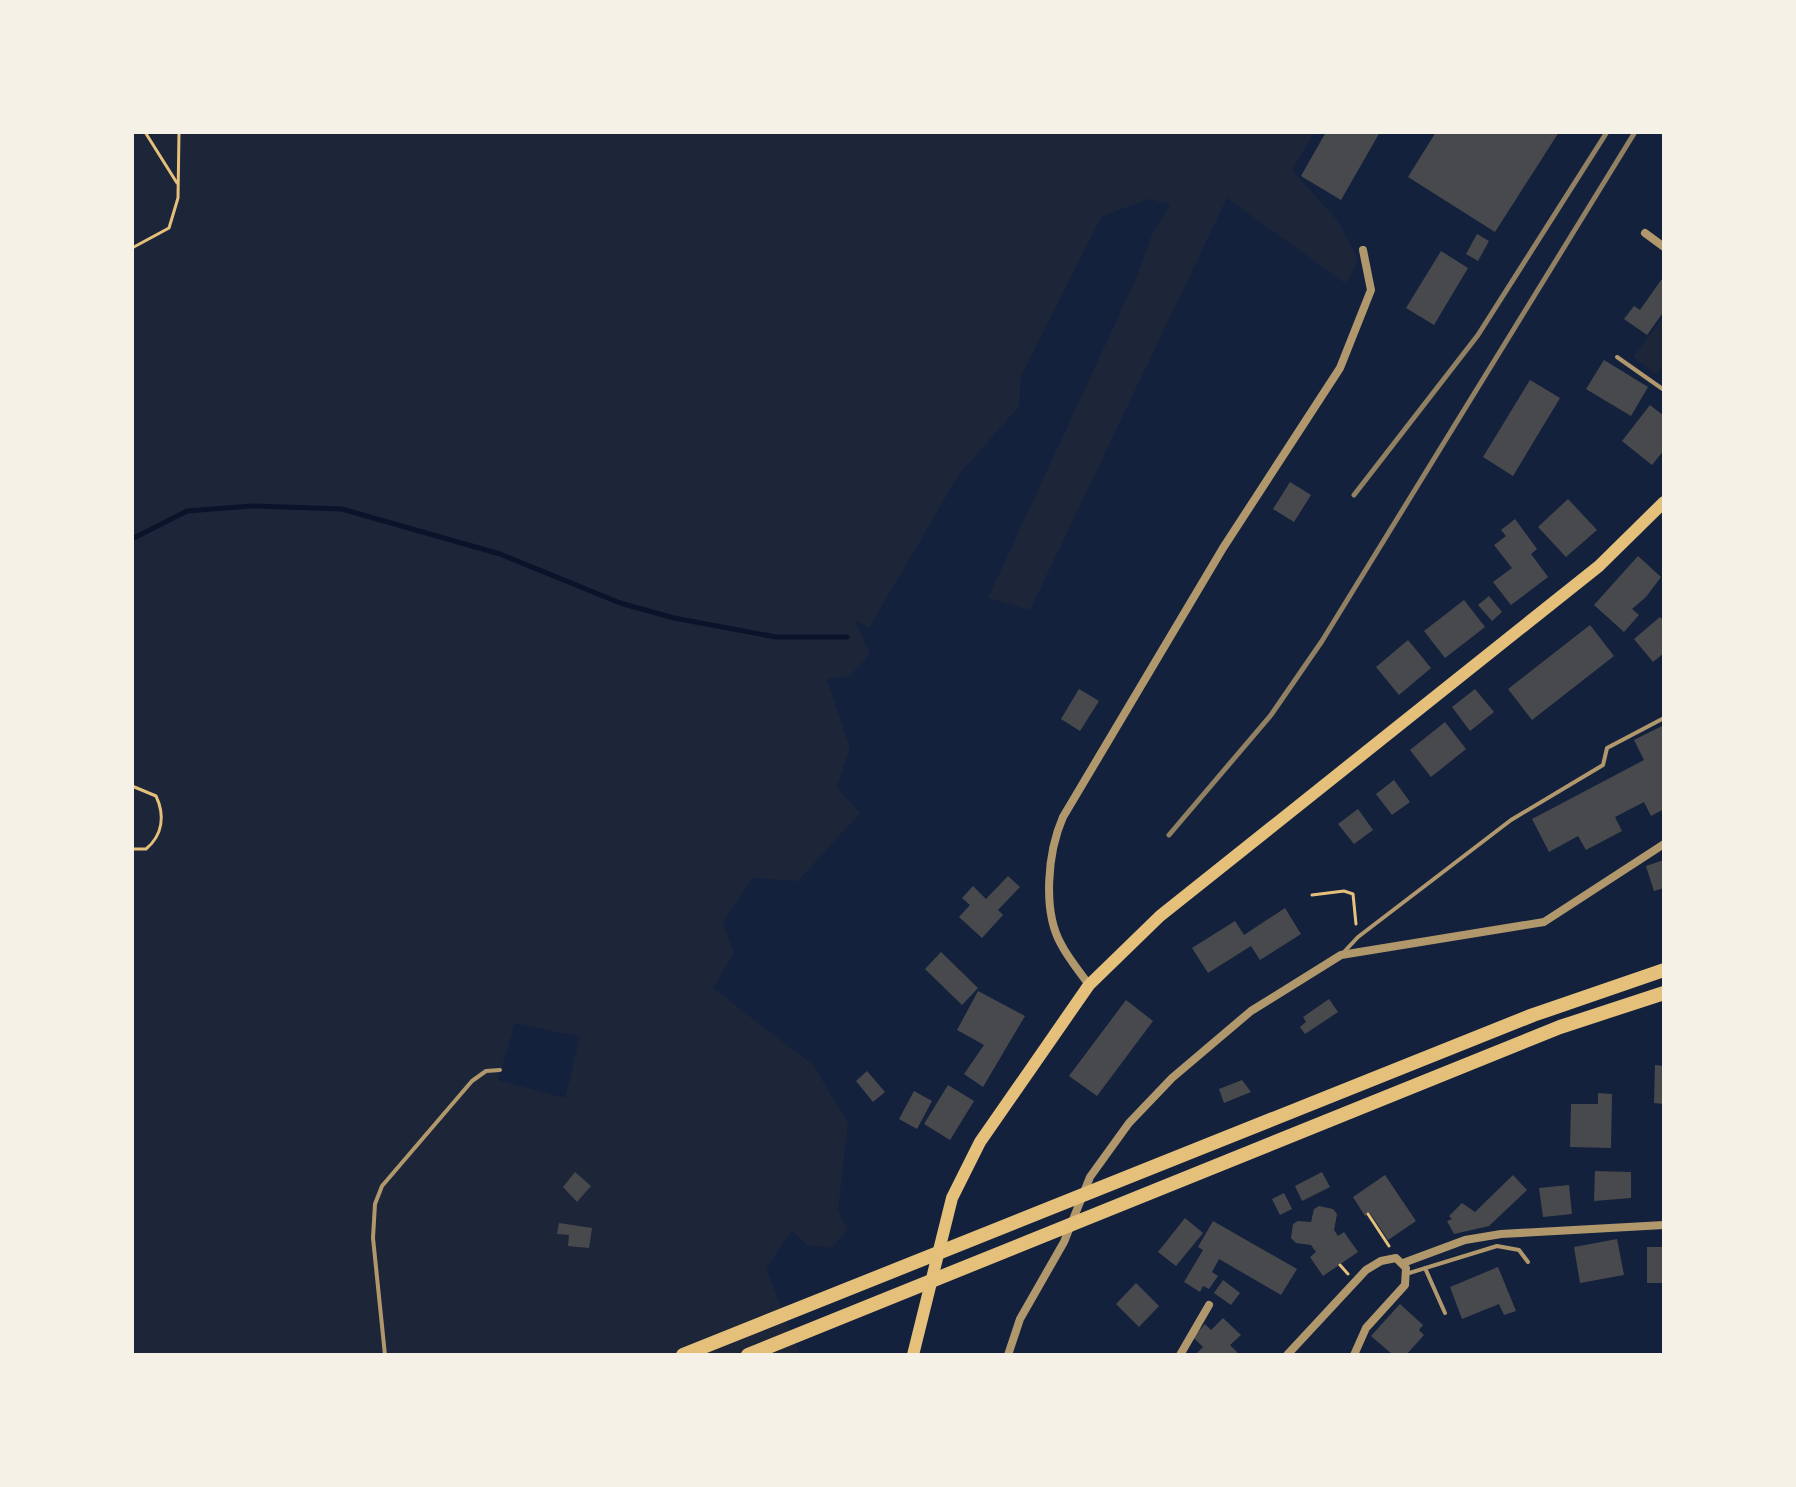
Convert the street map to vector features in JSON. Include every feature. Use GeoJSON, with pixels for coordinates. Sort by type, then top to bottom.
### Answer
{"type":"FeatureCollection","features":[{"type":"Feature","properties":{"kind":"highway"},"geometry":{"type":"LineString","coordinates":[[683,1355],[1533,1015],[1664,970]]}},
{"type":"Feature","properties":{"kind":"highway"},"geometry":{"type":"LineString","coordinates":[[748,1355],[1560,1027],[1664,993]]}},
{"type":"Feature","properties":{"kind":"main road"},"geometry":{"type":"LineString","coordinates":[[913,1355],[952,1198],[980,1142],[1089,985],[1160,916],[1599,566],[1664,502]]}},
{"type":"Feature","properties":{"kind":"street"},"geometry":{"type":"LineString","coordinates":[[1645,233],[1664,247]]}},
{"type":"Feature","properties":{"kind":"street"},"geometry":{"type":"LineString","coordinates":[[1089,985],[1059,942],[1049,893],[1053,841],[1063,817],[1223,548],[1340,368],[1371,290],[1363,250]]}},
{"type":"Feature","properties":{"kind":"street"},"geometry":{"type":"LineString","coordinates":[[1008,1355],[1020,1319],[1064,1242],[1090,1177],[1129,1123],[1172,1078],[1251,1011],[1341,955],[1544,922],[1664,844]]}},
{"type":"Feature","properties":{"kind":"street"},"geometry":{"type":"LineString","coordinates":[[1403,1263],[1465,1240],[1501,1234],[1664,1225]]}},
{"type":"Feature","properties":{"kind":"street"},"geometry":{"type":"LineString","coordinates":[[1287,1355],[1366,1270],[1386,1259],[1396,1258],[1403,1263],[1406,1274],[1402,1288],[1366,1328],[1354,1355]]}},
{"type":"Feature","properties":{"kind":"street"},"geometry":{"type":"LineString","coordinates":[[1180,1355],[1209,1305]]}},
{"type":"Feature","properties":{"kind":"lane"},"geometry":{"type":"LineString","coordinates":[[1617,357],[1664,390]]}},
{"type":"Feature","properties":{"kind":"lane"},"geometry":{"type":"LineString","coordinates":[[1341,955],[1358,937],[1511,820],[1603,765],[1607,748],[1664,718]]}},
{"type":"Feature","properties":{"kind":"lane"},"geometry":{"type":"LineString","coordinates":[[385,1355],[372,1220],[382,1186],[472,1081],[486,1071],[500,1070]]}},
{"type":"Feature","properties":{"kind":"lane"},"geometry":{"type":"LineString","coordinates":[[1406,1274],[1497,1246],[1519,1250],[1528,1262]]}},
{"type":"Feature","properties":{"kind":"lane"},"geometry":{"type":"LineString","coordinates":[[1425,1268],[1445,1313]]}},
{"type":"Feature","properties":{"kind":"path"},"geometry":{"type":"LineString","coordinates":[[145,132],[179,185]]}},
{"type":"Feature","properties":{"kind":"path"},"geometry":{"type":"LineString","coordinates":[[132,248],[169,228],[179,185],[179,132]]}},
{"type":"Feature","properties":{"kind":"path"},"geometry":{"type":"LineString","coordinates":[[132,786],[156,796],[162,814],[156,841],[146,849],[132,849]]}},
{"type":"Feature","properties":{"kind":"path"},"geometry":{"type":"LineString","coordinates":[[1312,895],[1344,891],[1353,894],[1358,937]]}},
{"type":"Feature","properties":{"kind":"path"},"geometry":{"type":"LineString","coordinates":[[132,967],[132,990]]}},
{"type":"Feature","properties":{"kind":"path"},"geometry":{"type":"LineString","coordinates":[[1368,1214],[1389,1246]]}},
{"type":"Feature","properties":{"kind":"path"},"geometry":{"type":"LineString","coordinates":[[1340,1265],[1346,1272]]}},
{"type":"Feature","properties":{"kind":"shaded area"},"geometry":{"type":"Polygon","coordinates":[[[132,132],[1314,132],[1292,170],[1337,220],[1358,259],[1346,284],[1227,198],[1030,610],[988,598],[1138,274],[1153,232],[1171,204],[1148,199],[1101,217],[1021,376],[1019,406],[958,476],[869,628],[855,620],[870,654],[850,676],[827,679],[850,748],[837,787],[860,813],[798,881],[753,878],[723,922],[734,953],[713,988],[813,1065],[848,1123],[838,1211],[848,1229],[832,1248],[807,1245],[792,1231],[766,1268],[800,1355],[132,1355],[132,132]],[[515,1023],[498,1080],[565,1098],[580,1037],[515,1023]]]}},
{"type":"Feature","properties":{"kind":"shaded area"},"geometry":{"type":"Polygon","coordinates":[[[1664,317],[1664,364],[1656,374],[1633,357],[1664,317]]]}},
{"type":"Feature","properties":{"kind":"building"},"geometry":{"type":"Polygon","coordinates":[[[1326,132],[1380,132],[1341,200],[1301,176],[1326,132]]]}},
{"type":"Feature","properties":{"kind":"building"},"geometry":{"type":"Polygon","coordinates":[[[1436,132],[1559,132],[1495,232],[1408,177],[1436,132]]]}},
{"type":"Feature","properties":{"kind":"building"},"geometry":{"type":"Polygon","coordinates":[[[1477,234],[1489,241],[1478,261],[1466,254],[1477,234]]]}},
{"type":"Feature","properties":{"kind":"building"},"geometry":{"type":"Polygon","coordinates":[[[1441,251],[1468,268],[1434,325],[1406,308],[1441,251]]]}},
{"type":"Feature","properties":{"kind":"building"},"geometry":{"type":"Polygon","coordinates":[[[1664,276],[1664,311],[1647,335],[1624,319],[1634,306],[1640,310],[1664,276]]]}},
{"type":"Feature","properties":{"kind":"building"},"geometry":{"type":"Polygon","coordinates":[[[1604,360],[1648,387],[1631,416],[1586,389],[1604,360]]]}},
{"type":"Feature","properties":{"kind":"building"},"geometry":{"type":"Polygon","coordinates":[[[1530,380],[1560,398],[1513,476],[1483,457],[1530,380]]]}},
{"type":"Feature","properties":{"kind":"building"},"geometry":{"type":"Polygon","coordinates":[[[1650,405],[1664,416],[1664,450],[1652,465],[1622,441],[1650,405]]]}},
{"type":"Feature","properties":{"kind":"building"},"geometry":{"type":"Polygon","coordinates":[[[1290,482],[1311,495],[1294,522],[1273,509],[1290,482]]]}},
{"type":"Feature","properties":{"kind":"building"},"geometry":{"type":"Polygon","coordinates":[[[1568,499],[1597,530],[1566,557],[1538,527],[1568,499]]]}},
{"type":"Feature","properties":{"kind":"building"},"geometry":{"type":"Polygon","coordinates":[[[1515,519],[1537,549],[1531,554],[1548,577],[1511,605],[1493,582],[1512,568],[1494,545],[1506,536],[1501,530],[1515,519]]]}},
{"type":"Feature","properties":{"kind":"building"},"geometry":{"type":"Polygon","coordinates":[[[1638,556],[1661,577],[1632,609],[1639,615],[1624,632],[1594,605],[1638,556]]]}},
{"type":"Feature","properties":{"kind":"building"},"geometry":{"type":"Polygon","coordinates":[[[1489,596],[1502,612],[1492,621],[1478,605],[1489,596]]]}},
{"type":"Feature","properties":{"kind":"building"},"geometry":{"type":"Polygon","coordinates":[[[1464,600],[1485,627],[1445,658],[1424,631],[1464,600]]]}},
{"type":"Feature","properties":{"kind":"building"},"geometry":{"type":"Polygon","coordinates":[[[1660,617],[1664,621],[1664,653],[1653,662],[1634,639],[1660,617]]]}},
{"type":"Feature","properties":{"kind":"building"},"geometry":{"type":"Polygon","coordinates":[[[1590,625],[1614,656],[1532,720],[1508,689],[1590,625]]]}},
{"type":"Feature","properties":{"kind":"building"},"geometry":{"type":"Polygon","coordinates":[[[1408,640],[1431,668],[1399,695],[1376,667],[1408,640]]]}},
{"type":"Feature","properties":{"kind":"building"},"geometry":{"type":"Polygon","coordinates":[[[1079,689],[1099,701],[1080,731],[1061,719],[1079,689]]]}},
{"type":"Feature","properties":{"kind":"building"},"geometry":{"type":"Polygon","coordinates":[[[1475,689],[1494,712],[1470,731],[1452,707],[1475,689]]]}},
{"type":"Feature","properties":{"kind":"building"},"geometry":{"type":"Polygon","coordinates":[[[1445,722],[1466,749],[1431,777],[1410,750],[1445,722]]]}},
{"type":"Feature","properties":{"kind":"building"},"geometry":{"type":"Polygon","coordinates":[[[1664,725],[1664,809],[1651,816],[1644,802],[1615,817],[1622,831],[1586,850],[1578,836],[1549,852],[1532,819],[1644,760],[1634,740],[1664,725]]]}},
{"type":"Feature","properties":{"kind":"building"},"geometry":{"type":"Polygon","coordinates":[[[1394,780],[1410,802],[1392,815],[1376,794],[1394,780]]]}},
{"type":"Feature","properties":{"kind":"building"},"geometry":{"type":"Polygon","coordinates":[[[1358,809],[1373,830],[1354,844],[1338,824],[1358,809]]]}},
{"type":"Feature","properties":{"kind":"building"},"geometry":{"type":"Polygon","coordinates":[[[1664,860],[1664,888],[1654,891],[1646,866],[1664,860]]]}},
{"type":"Feature","properties":{"kind":"building"},"geometry":{"type":"Polygon","coordinates":[[[1008,876],[1020,887],[998,910],[1003,915],[982,938],[959,917],[970,905],[962,898],[973,886],[986,899],[1008,876]]]}},
{"type":"Feature","properties":{"kind":"building"},"geometry":{"type":"Polygon","coordinates":[[[1285,908],[1301,934],[1260,960],[1251,946],[1208,973],[1192,948],[1235,921],[1244,935],[1285,908]]]}},
{"type":"Feature","properties":{"kind":"building"},"geometry":{"type":"Polygon","coordinates":[[[941,952],[978,988],[962,1005],[925,969],[941,952]]]}},
{"type":"Feature","properties":{"kind":"building"},"geometry":{"type":"Polygon","coordinates":[[[978,991],[1025,1016],[983,1087],[964,1074],[984,1045],[957,1030],[978,991]]]}},
{"type":"Feature","properties":{"kind":"building"},"geometry":{"type":"Polygon","coordinates":[[[1329,999],[1338,1012],[1305,1034],[1300,1027],[1306,1022],[1303,1017],[1329,999]]]}},
{"type":"Feature","properties":{"kind":"building"},"geometry":{"type":"Polygon","coordinates":[[[1126,1000],[1153,1021],[1097,1096],[1069,1076],[1126,1000]]]}},
{"type":"Feature","properties":{"kind":"building"},"geometry":{"type":"Polygon","coordinates":[[[1655,1065],[1664,1066],[1664,1104],[1654,1103],[1655,1065]]]}},
{"type":"Feature","properties":{"kind":"building"},"geometry":{"type":"Polygon","coordinates":[[[867,1071],[885,1092],[873,1102],[856,1081],[867,1071]]]}},
{"type":"Feature","properties":{"kind":"building"},"geometry":{"type":"Polygon","coordinates":[[[1242,1080],[1251,1092],[1224,1103],[1219,1089],[1242,1080]]]}},
{"type":"Feature","properties":{"kind":"building"},"geometry":{"type":"Polygon","coordinates":[[[948,1085],[974,1101],[950,1140],[924,1124],[948,1085]]]}},
{"type":"Feature","properties":{"kind":"building"},"geometry":{"type":"Polygon","coordinates":[[[914,1091],[932,1101],[917,1129],[899,1119],[914,1091]]]}},
{"type":"Feature","properties":{"kind":"building"},"geometry":{"type":"Polygon","coordinates":[[[1598,1093],[1612,1094],[1611,1148],[1570,1147],[1571,1104],[1598,1104],[1598,1093]]]}},
{"type":"Feature","properties":{"kind":"building"},"geometry":{"type":"Polygon","coordinates":[[[1595,1171],[1631,1172],[1631,1198],[1594,1201],[1595,1171]]]}},
{"type":"Feature","properties":{"kind":"building"},"geometry":{"type":"Polygon","coordinates":[[[575,1172],[591,1186],[577,1202],[563,1187],[575,1172]]]}},
{"type":"Feature","properties":{"kind":"building"},"geometry":{"type":"Polygon","coordinates":[[[1322,1172],[1330,1187],[1302,1201],[1295,1186],[1322,1172]]]}},
{"type":"Feature","properties":{"kind":"building"},"geometry":{"type":"Polygon","coordinates":[[[1385,1175],[1416,1221],[1388,1240],[1370,1213],[1365,1216],[1353,1197],[1385,1175]]]}},
{"type":"Feature","properties":{"kind":"building"},"geometry":{"type":"Polygon","coordinates":[[[1513,1175],[1527,1190],[1489,1226],[1454,1234],[1447,1221],[1452,1219],[1449,1216],[1462,1203],[1475,1212],[1513,1175]]]}},
{"type":"Feature","properties":{"kind":"building"},"geometry":{"type":"Polygon","coordinates":[[[1569,1185],[1572,1214],[1543,1217],[1539,1188],[1569,1185]]]}},
{"type":"Feature","properties":{"kind":"building"},"geometry":{"type":"Polygon","coordinates":[[[1284,1193],[1292,1209],[1280,1215],[1272,1199],[1284,1193]]]}},
{"type":"Feature","properties":{"kind":"building"},"geometry":{"type":"Polygon","coordinates":[[[1319,1206],[1333,1209],[1337,1214],[1334,1230],[1338,1236],[1344,1232],[1358,1252],[1323,1276],[1310,1257],[1316,1252],[1311,1245],[1296,1243],[1291,1238],[1293,1224],[1298,1221],[1311,1222],[1314,1209],[1319,1206]]]}},
{"type":"Feature","properties":{"kind":"building"},"geometry":{"type":"Polygon","coordinates":[[[1185,1218],[1203,1233],[1176,1266],[1158,1252],[1185,1218]]]}},
{"type":"Feature","properties":{"kind":"building"},"geometry":{"type":"Polygon","coordinates":[[[1213,1221],[1297,1269],[1281,1295],[1219,1259],[1212,1272],[1218,1276],[1209,1289],[1203,1286],[1200,1292],[1184,1282],[1203,1250],[1198,1247],[1213,1221]]]}},
{"type":"Feature","properties":{"kind":"building"},"geometry":{"type":"Polygon","coordinates":[[[559,1223],[592,1228],[589,1248],[568,1246],[569,1235],[557,1234],[559,1223]]]}},
{"type":"Feature","properties":{"kind":"building"},"geometry":{"type":"Polygon","coordinates":[[[1617,1239],[1624,1275],[1580,1283],[1574,1247],[1617,1239]]]}},
{"type":"Feature","properties":{"kind":"building"},"geometry":{"type":"Polygon","coordinates":[[[1647,1247],[1664,1247],[1664,1283],[1647,1283],[1647,1247]]]}},
{"type":"Feature","properties":{"kind":"building"},"geometry":{"type":"Polygon","coordinates":[[[1498,1267],[1516,1311],[1504,1315],[1499,1304],[1462,1319],[1450,1287],[1498,1267]]]}},
{"type":"Feature","properties":{"kind":"building"},"geometry":{"type":"Polygon","coordinates":[[[1223,1280],[1240,1293],[1231,1305],[1214,1293],[1223,1280]]]}},
{"type":"Feature","properties":{"kind":"building"},"geometry":{"type":"Polygon","coordinates":[[[1136,1283],[1159,1306],[1139,1327],[1116,1304],[1136,1283]]]}},
{"type":"Feature","properties":{"kind":"building"},"geometry":{"type":"Polygon","coordinates":[[[1400,1304],[1423,1325],[1419,1330],[1424,1335],[1406,1355],[1393,1355],[1371,1336],[1400,1304]]]}},
{"type":"Feature","properties":{"kind":"building"},"geometry":{"type":"Polygon","coordinates":[[[1223,1318],[1241,1335],[1230,1345],[1240,1355],[1195,1355],[1203,1347],[1193,1337],[1205,1324],[1211,1330],[1223,1318]]]}},
{"type":"Feature","properties":{"kind":"waterway"},"geometry":{"type":"LineString","coordinates":[[132,539],[187,511],[252,506],[342,509],[500,554],[620,603],[674,618],[776,637],[847,637]]}},
{"type":"Feature","properties":{"kind":"railway"},"geometry":{"type":"LineString","coordinates":[[1354,495],[1478,335],[1607,132]]}},
{"type":"Feature","properties":{"kind":"railway"},"geometry":{"type":"LineString","coordinates":[[1169,835],[1271,715],[1322,641],[1635,132]]}}]}
